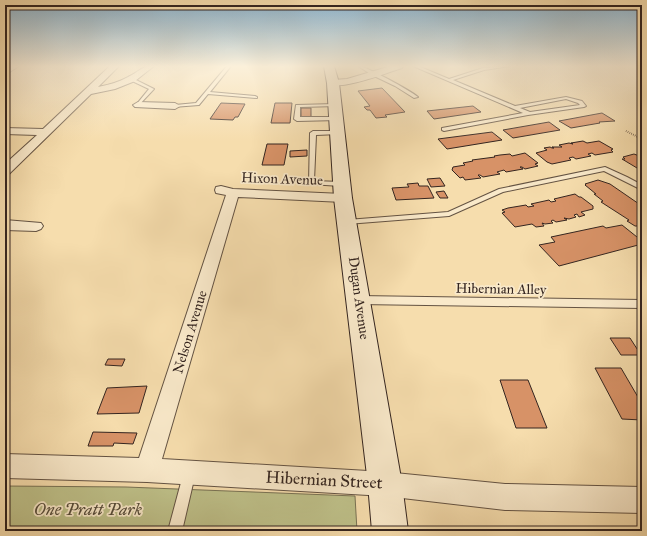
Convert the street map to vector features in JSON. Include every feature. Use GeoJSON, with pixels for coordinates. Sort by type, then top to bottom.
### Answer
{"type":"FeatureCollection","features":[{"type":"Feature","properties":{"kind":"main road","name":"Dugan Avenue"},"geometry":{"type":"LineString","coordinates":[[334,91],[342,191],[385,484],[390,531]]}},
{"type":"Feature","properties":{"kind":"street"},"geometry":{"type":"LineString","coordinates":[[5,171],[87,92],[91,91]]}},
{"type":"Feature","properties":{"kind":"street"},"geometry":{"type":"LineString","coordinates":[[138,105],[175,106]]}},
{"type":"Feature","properties":{"kind":"street"},"geometry":{"type":"LineString","coordinates":[[5,131],[47,132]]}},
{"type":"Feature","properties":{"kind":"street","name":"Hixon Avenue"},"geometry":{"type":"LineString","coordinates":[[227,192],[342,191]]}},
{"type":"Feature","properties":{"kind":"street","name":"Nelson Avenue"},"geometry":{"type":"LineString","coordinates":[[147,470],[227,192]]}},
{"type":"Feature","properties":{"kind":"street"},"geometry":{"type":"LineString","coordinates":[[5,225],[36,226]]}},
{"type":"Feature","properties":{"kind":"street","name":"Hibernian Street"},"geometry":{"type":"LineString","coordinates":[[5,466],[147,470],[385,484],[504,497],[642,500]]}},
{"type":"Feature","properties":{"kind":"lane"},"geometry":{"type":"LineString","coordinates":[[138,105],[150,91]]}},
{"type":"Feature","properties":{"kind":"lane"},"geometry":{"type":"LineString","coordinates":[[175,106],[197,104],[209,91]]}},
{"type":"Feature","properties":{"kind":"lane"},"geometry":{"type":"LineString","coordinates":[[407,91],[416,97]]}},
{"type":"Feature","properties":{"kind":"lane"},"geometry":{"type":"LineString","coordinates":[[475,91],[529,114]]}},
{"type":"Feature","properties":{"kind":"lane"},"geometry":{"type":"LineString","coordinates":[[207,94],[256,97]]}},
{"type":"Feature","properties":{"kind":"lane"},"geometry":{"type":"LineString","coordinates":[[444,129],[584,106],[580,102],[566,98],[514,108]]}},
{"type":"Feature","properties":{"kind":"lane"},"geometry":{"type":"LineString","coordinates":[[314,105],[314,119]]}},
{"type":"Feature","properties":{"kind":"lane"},"geometry":{"type":"LineString","coordinates":[[314,105],[336,119],[297,119],[298,106],[314,105]]}},
{"type":"Feature","properties":{"kind":"lane"},"geometry":{"type":"LineString","coordinates":[[336,119],[313,133],[311,183],[342,191]]}},
{"type":"Feature","properties":{"kind":"lane"},"geometry":{"type":"LineString","coordinates":[[347,222],[449,214],[500,190],[605,169],[642,188]]}},
{"type":"Feature","properties":{"kind":"lane","name":"Hibernian Alley"},"geometry":{"type":"LineString","coordinates":[[359,300],[642,304]]}},
{"type":"Feature","properties":{"kind":"lane"},"geometry":{"type":"LineString","coordinates":[[175,531],[190,473]]}},
{"type":"Feature","properties":{"kind":"path"},"geometry":{"type":"LineString","coordinates":[[626,131],[642,139]]}},
{"type":"Feature","properties":{"kind":"green space","name":"One Pratt Park"},"geometry":{"type":"Polygon","coordinates":[[[5,486],[126,487],[355,496],[357,531],[5,531],[5,486]]]}},
{"type":"Feature","properties":{"kind":"building"},"geometry":{"type":"Polygon","coordinates":[[[358,91],[385,91],[405,112],[385,115],[387,117],[376,118],[370,110],[367,110],[364,107],[370,106],[358,91]]]}},
{"type":"Feature","properties":{"kind":"building"},"geometry":{"type":"Polygon","coordinates":[[[221,103],[245,104],[238,117],[235,117],[233,120],[210,119],[221,103]]]}},
{"type":"Feature","properties":{"kind":"building"},"geometry":{"type":"Polygon","coordinates":[[[275,103],[292,103],[290,123],[271,123],[275,103]]]}},
{"type":"Feature","properties":{"kind":"building"},"geometry":{"type":"Polygon","coordinates":[[[473,106],[481,112],[434,119],[427,111],[473,106]]]}},
{"type":"Feature","properties":{"kind":"building"},"geometry":{"type":"Polygon","coordinates":[[[301,108],[311,108],[311,117],[301,117],[301,108]]]}},
{"type":"Feature","properties":{"kind":"building"},"geometry":{"type":"Polygon","coordinates":[[[602,113],[615,121],[599,122],[600,123],[571,128],[559,121],[602,113]]]}},
{"type":"Feature","properties":{"kind":"building"},"geometry":{"type":"Polygon","coordinates":[[[549,122],[560,130],[513,138],[503,130],[549,122]]]}},
{"type":"Feature","properties":{"kind":"building"},"geometry":{"type":"Polygon","coordinates":[[[492,132],[502,140],[447,149],[438,139],[492,132]]]}},
{"type":"Feature","properties":{"kind":"building"},"geometry":{"type":"Polygon","coordinates":[[[583,141],[587,143],[599,141],[613,149],[611,150],[613,152],[595,155],[592,153],[588,154],[591,156],[576,159],[573,157],[569,158],[571,160],[552,164],[536,153],[547,150],[544,148],[562,147],[559,145],[569,143],[573,144],[571,143],[583,141]]]}},
{"type":"Feature","properties":{"kind":"building"},"geometry":{"type":"Polygon","coordinates":[[[267,144],[288,144],[284,165],[262,165],[267,144]]]}},
{"type":"Feature","properties":{"kind":"building"},"geometry":{"type":"Polygon","coordinates":[[[307,150],[307,156],[290,157],[290,151],[307,150]]]}},
{"type":"Feature","properties":{"kind":"building"},"geometry":{"type":"Polygon","coordinates":[[[525,153],[538,163],[535,164],[538,166],[525,169],[520,167],[523,169],[506,172],[504,170],[497,172],[500,174],[483,177],[478,175],[481,178],[465,180],[463,177],[460,178],[452,170],[453,167],[465,165],[463,163],[473,161],[472,160],[500,155],[510,154],[512,156],[525,153]]]}},
{"type":"Feature","properties":{"kind":"building"},"geometry":{"type":"Polygon","coordinates":[[[634,154],[642,157],[642,171],[622,159],[625,159],[623,157],[634,154]]]}},
{"type":"Feature","properties":{"kind":"building"},"geometry":{"type":"Polygon","coordinates":[[[440,178],[445,186],[431,187],[427,179],[440,178]]]}},
{"type":"Feature","properties":{"kind":"building"},"geometry":{"type":"Polygon","coordinates":[[[598,180],[610,184],[642,206],[642,229],[627,221],[629,220],[601,202],[603,201],[585,185],[598,180]]]}},
{"type":"Feature","properties":{"kind":"building"},"geometry":{"type":"Polygon","coordinates":[[[418,183],[419,186],[428,186],[434,198],[396,200],[392,188],[409,187],[407,184],[418,183]]]}},
{"type":"Feature","properties":{"kind":"building"},"geometry":{"type":"Polygon","coordinates":[[[444,191],[448,198],[440,198],[436,192],[444,191]]]}},
{"type":"Feature","properties":{"kind":"building"},"geometry":{"type":"Polygon","coordinates":[[[575,194],[593,206],[593,209],[581,212],[585,215],[579,217],[577,214],[574,215],[576,217],[569,219],[564,218],[567,220],[556,222],[553,220],[551,221],[553,223],[542,223],[544,226],[536,227],[532,224],[515,227],[502,213],[505,212],[502,210],[508,208],[526,205],[528,207],[534,206],[531,204],[549,200],[551,202],[556,201],[554,199],[575,194]]]}},
{"type":"Feature","properties":{"kind":"building"},"geometry":{"type":"Polygon","coordinates":[[[622,225],[642,241],[642,244],[559,266],[539,245],[555,242],[551,237],[603,226],[606,228],[622,225]]]}},
{"type":"Feature","properties":{"kind":"building"},"geometry":{"type":"Polygon","coordinates":[[[610,338],[630,338],[641,355],[621,355],[610,338]]]}},
{"type":"Feature","properties":{"kind":"building"},"geometry":{"type":"Polygon","coordinates":[[[108,359],[125,359],[122,366],[105,365],[108,359]]]}},
{"type":"Feature","properties":{"kind":"building"},"geometry":{"type":"Polygon","coordinates":[[[595,368],[621,368],[642,404],[642,420],[622,419],[595,368]]]}},
{"type":"Feature","properties":{"kind":"building"},"geometry":{"type":"Polygon","coordinates":[[[500,380],[528,380],[547,428],[516,428],[500,380]]]}},
{"type":"Feature","properties":{"kind":"building"},"geometry":{"type":"Polygon","coordinates":[[[147,386],[139,413],[97,414],[107,388],[147,386]]]}},
{"type":"Feature","properties":{"kind":"building"},"geometry":{"type":"Polygon","coordinates":[[[93,432],[137,433],[133,444],[114,443],[113,446],[88,446],[93,432]]]}},
{"type":"Feature","properties":{"kind":"building"},"geometry":{"type":"Polygon","coordinates":[[[203,527],[281,530],[281,531],[202,531],[203,527]]]}}]}
